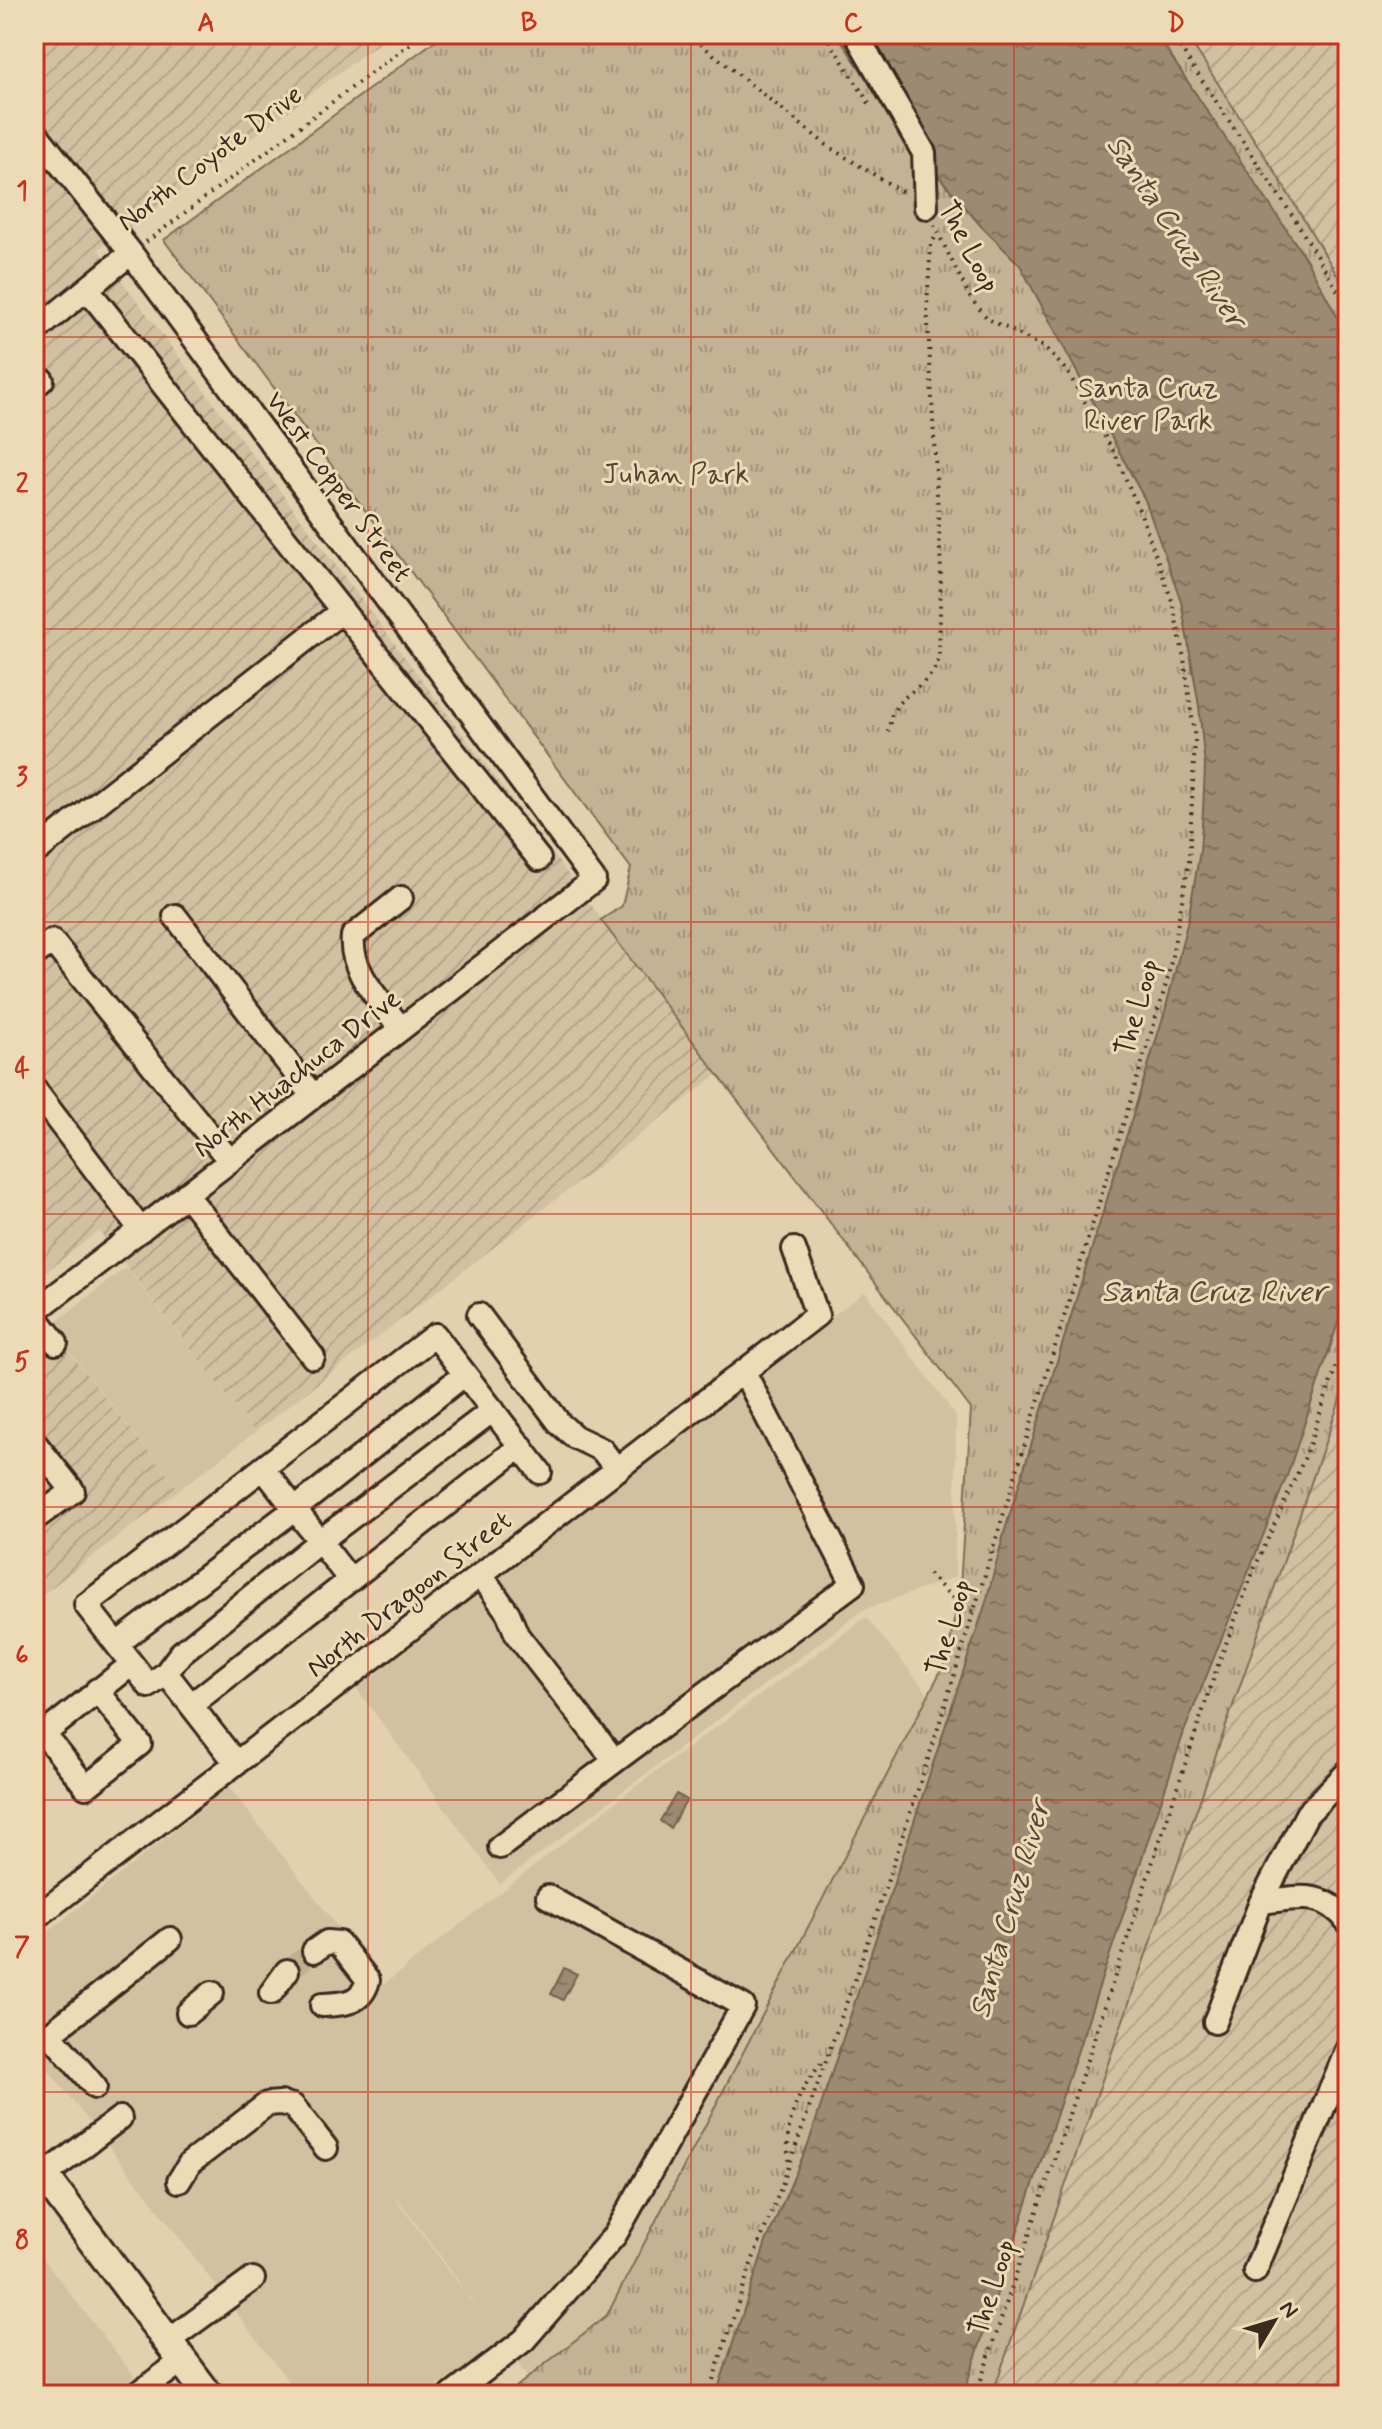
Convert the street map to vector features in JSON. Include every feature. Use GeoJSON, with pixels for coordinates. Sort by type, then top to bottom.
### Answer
{"type":"FeatureCollection","features":[{"type":"Feature","properties":{"kind":"main road"},"geometry":{"type":"LineString","coordinates":[[39,2169],[208,2395]]}},
{"type":"Feature","properties":{"kind":"street"},"geometry":{"type":"LineString","coordinates":[[856,34],[924,153],[926,207]]}},
{"type":"Feature","properties":{"kind":"street","name":"West Copper Street"},"geometry":{"type":"LineString","coordinates":[[34,131],[131,253],[594,880]]}},
{"type":"Feature","properties":{"kind":"street","name":"North Coyote Drive"},"geometry":{"type":"LineString","coordinates":[[34,332],[131,253]]}},
{"type":"Feature","properties":{"kind":"street"},"geometry":{"type":"LineString","coordinates":[[88,290],[539,859]]}},
{"type":"Feature","properties":{"kind":"street"},"geometry":{"type":"LineString","coordinates":[[34,853],[342,611]]}},
{"type":"Feature","properties":{"kind":"street","name":"North Huachuca Drive"},"geometry":{"type":"LineString","coordinates":[[34,1314],[594,880]]}},
{"type":"Feature","properties":{"kind":"street"},"geometry":{"type":"LineString","coordinates":[[401,898],[353,936],[351,950],[357,970],[401,1029]]}},
{"type":"Feature","properties":{"kind":"street"},"geometry":{"type":"LineString","coordinates":[[175,916],[313,1096]]}},
{"type":"Feature","properties":{"kind":"street"},"geometry":{"type":"LineString","coordinates":[[34,955],[52,941],[230,1161]]}},
{"type":"Feature","properties":{"kind":"street"},"geometry":{"type":"LineString","coordinates":[[34,1089],[141,1230]]}},
{"type":"Feature","properties":{"kind":"street"},"geometry":{"type":"LineString","coordinates":[[186,1194],[313,1357]]}},
{"type":"Feature","properties":{"kind":"street","name":"North Dragoon Street"},"geometry":{"type":"LineString","coordinates":[[34,1919],[817,1315],[794,1249]]}},
{"type":"Feature","properties":{"kind":"street"},"geometry":{"type":"LineString","coordinates":[[34,1314],[56,1343]]}},
{"type":"Feature","properties":{"kind":"street"},"geometry":{"type":"LineString","coordinates":[[479,1315],[560,1424],[575,1437],[602,1450],[617,1470]]}},
{"type":"Feature","properties":{"kind":"street"},"geometry":{"type":"LineString","coordinates":[[493,1410],[320,1541],[181,1653],[166,1673],[149,1686],[86,1605],[435,1335],[521,1446],[540,1472]]}},
{"type":"Feature","properties":{"kind":"street"},"geometry":{"type":"LineString","coordinates":[[500,1847],[853,1584],[744,1372]]}},
{"type":"Feature","properties":{"kind":"street"},"geometry":{"type":"LineString","coordinates":[[117,1644],[295,1509],[465,1374]]}},
{"type":"Feature","properties":{"kind":"street"},"geometry":{"type":"LineString","coordinates":[[34,1442],[73,1491],[34,1519]]}},
{"type":"Feature","properties":{"kind":"street"},"geometry":{"type":"LineString","coordinates":[[191,1705],[521,1446]]}},
{"type":"Feature","properties":{"kind":"street"},"geometry":{"type":"LineString","coordinates":[[263,1468],[350,1580]]}},
{"type":"Feature","properties":{"kind":"street"},"geometry":{"type":"LineString","coordinates":[[481,1575],[508,1613],[517,1635],[615,1761]]}},
{"type":"Feature","properties":{"kind":"street"},"geometry":{"type":"LineString","coordinates":[[97,1690],[132,1664]]}},
{"type":"Feature","properties":{"kind":"street"},"geometry":{"type":"LineString","coordinates":[[166,1673],[236,1763]]}},
{"type":"Feature","properties":{"kind":"street"},"geometry":{"type":"LineString","coordinates":[[1215,2022],[1261,1902],[1307,1814],[1348,1772]]}},
{"type":"Feature","properties":{"kind":"street"},"geometry":{"type":"LineString","coordinates":[[452,2395],[524,2340],[615,2235],[743,2006],[548,1897]]}},
{"type":"Feature","properties":{"kind":"street"},"geometry":{"type":"LineString","coordinates":[[1261,1902],[1310,1897],[1337,1907],[1348,1922]]}},
{"type":"Feature","properties":{"kind":"street"},"geometry":{"type":"LineString","coordinates":[[95,2087],[50,2034],[170,1939]]}},
{"type":"Feature","properties":{"kind":"street"},"geometry":{"type":"LineString","coordinates":[[314,1951],[327,1942],[339,1943],[368,1980],[365,1992],[349,2004],[322,2005]]}},
{"type":"Feature","properties":{"kind":"street"},"geometry":{"type":"LineString","coordinates":[[271,1993],[287,1971]]}},
{"type":"Feature","properties":{"kind":"street"},"geometry":{"type":"LineString","coordinates":[[188,2013],[212,1993]]}},
{"type":"Feature","properties":{"kind":"street"},"geometry":{"type":"LineString","coordinates":[[1255,2271],[1348,2048]]}},
{"type":"Feature","properties":{"kind":"street"},"geometry":{"type":"LineString","coordinates":[[179,2181],[190,2163],[267,2104],[293,2106],[326,2148]]}},
{"type":"Feature","properties":{"kind":"street"},"geometry":{"type":"LineString","coordinates":[[39,2169],[120,2118]]}},
{"type":"Feature","properties":{"kind":"street"},"geometry":{"type":"LineString","coordinates":[[136,2395],[175,2351],[253,2279]]}},
{"type":"Feature","properties":{"kind":"path","name":"North Coyote Drive"},"geometry":{"type":"LineString","coordinates":[[131,253],[423,34]]}},
{"type":"Feature","properties":{"kind":"path"},"geometry":{"type":"LineString","coordinates":[[688,34],[829,147],[926,207]]}},
{"type":"Feature","properties":{"kind":"path"},"geometry":{"type":"LineString","coordinates":[[825,34],[872,108]]}},
{"type":"Feature","properties":{"kind":"path"},"geometry":{"type":"LineString","coordinates":[[1171,34],[1296,221],[1348,308]]}},
{"type":"Feature","properties":{"kind":"path","name":"The Loop"},"geometry":{"type":"LineString","coordinates":[[708,2395],[751,2264],[790,2163],[896,1856],[974,1611],[1168,978],[1189,862],[1195,740],[1184,658],[1172,601],[1142,517],[1116,456],[1067,371],[1044,347],[988,319],[971,299],[926,207]]}},
{"type":"Feature","properties":{"kind":"path"},"geometry":{"type":"LineString","coordinates":[[888,732],[893,711],[929,677],[937,667],[939,657],[941,569],[927,305],[931,244],[938,233]]}},
{"type":"Feature","properties":{"kind":"path","name":"The Loop"},"geometry":{"type":"LineString","coordinates":[[976,2395],[1218,1665],[1255,1567],[1305,1457],[1348,1332]]}},
{"type":"Feature","properties":{"kind":"path"},"geometry":{"type":"LineString","coordinates":[[929,1574],[957,1603],[974,1611]]}},
{"type":"Feature","properties":{"kind":"path","name":"The Loop"},"geometry":{"type":"LineString","coordinates":[[790,2163],[787,2145],[797,2098],[826,2058]]}},
{"type":"Feature","properties":{"kind":"shaded area"},"geometry":{"type":"Polygon","coordinates":[[[34,34],[391,34],[98,249],[718,1074],[255,1432],[99,1231],[34,1281],[34,34]]]}},
{"type":"Feature","properties":{"kind":"shaded area"},"geometry":{"type":"Polygon","coordinates":[[[1186,34],[1348,34],[1348,293],[1277,175],[1186,34]]]}},
{"type":"Feature","properties":{"kind":"shaded area"},"geometry":{"type":"Polygon","coordinates":[[[126,1267],[255,1432],[179,1490],[50,1327],[126,1267]]]}},
{"type":"Feature","properties":{"kind":"shaded area"},"geometry":{"type":"Polygon","coordinates":[[[865,1292],[956,1416],[955,1577],[863,1610],[500,1884],[357,1689],[752,1376],[865,1292]]]}},
{"type":"Feature","properties":{"kind":"shaded area"},"geometry":{"type":"Polygon","coordinates":[[[34,1308],[179,1490],[34,1601],[34,1308]]]}},
{"type":"Feature","properties":{"kind":"shaded area"},"geometry":{"type":"Polygon","coordinates":[[[1348,1377],[1348,2395],[992,2395],[1348,1377]]]}},
{"type":"Feature","properties":{"kind":"shaded area"},"geometry":{"type":"Polygon","coordinates":[[[866,1617],[935,1702],[613,2321],[533,2385],[502,2342],[425,2395],[299,2395],[34,2052],[34,1943],[229,1787],[383,1985],[627,1793],[866,1617]],[[396,2197],[484,2318],[448,2266],[396,2197]]]}},
{"type":"Feature","properties":{"kind":"shaded area"},"geometry":{"type":"Polygon","coordinates":[[[34,2247],[149,2395],[34,2395],[34,2247]]]}},
{"type":"Feature","properties":{"kind":"green space","name":"Santa Cruz River Park"},"geometry":{"type":"Polygon","coordinates":[[[433,34],[1186,34],[1348,293],[1348,1377],[992,2395],[506,2395],[607,2315],[947,1659],[960,1588],[971,1409],[601,920],[622,906],[631,868],[164,240],[436,40],[433,34]]]}},
{"type":"Feature","properties":{"kind":"water","name":"Santa Cruz River"},"geometry":{"type":"Polygon","coordinates":[[[837,34],[1156,34],[1306,259],[1348,336],[1348,1293],[1287,1476],[1184,1732],[963,2395],[716,2395],[766,2242],[809,2142],[986,1602],[1005,1530],[1165,1011],[1188,920],[1200,851],[1205,767],[1199,706],[1181,601],[1145,500],[1020,265],[981,226],[902,133],[837,34]]]}},
{"type":"Feature","properties":{"kind":"water"},"geometry":{"type":"Polygon","coordinates":[[[676,1794],[687,1800],[670,1828],[660,1821],[676,1794]]]}},
{"type":"Feature","properties":{"kind":"water"},"geometry":{"type":"Polygon","coordinates":[[[564,1968],[577,1974],[563,2000],[551,1994],[564,1968]]]}},
{"type":"Feature","properties":{"kind":"tunnel"},"geometry":{"type":"LineString","coordinates":[[287,1971],[314,1951]]}},
{"type":"Feature","properties":{"kind":"park label","name":"Juhan Park"},"geometry":{"type":"Point","coordinates":[676,473]}}]}
